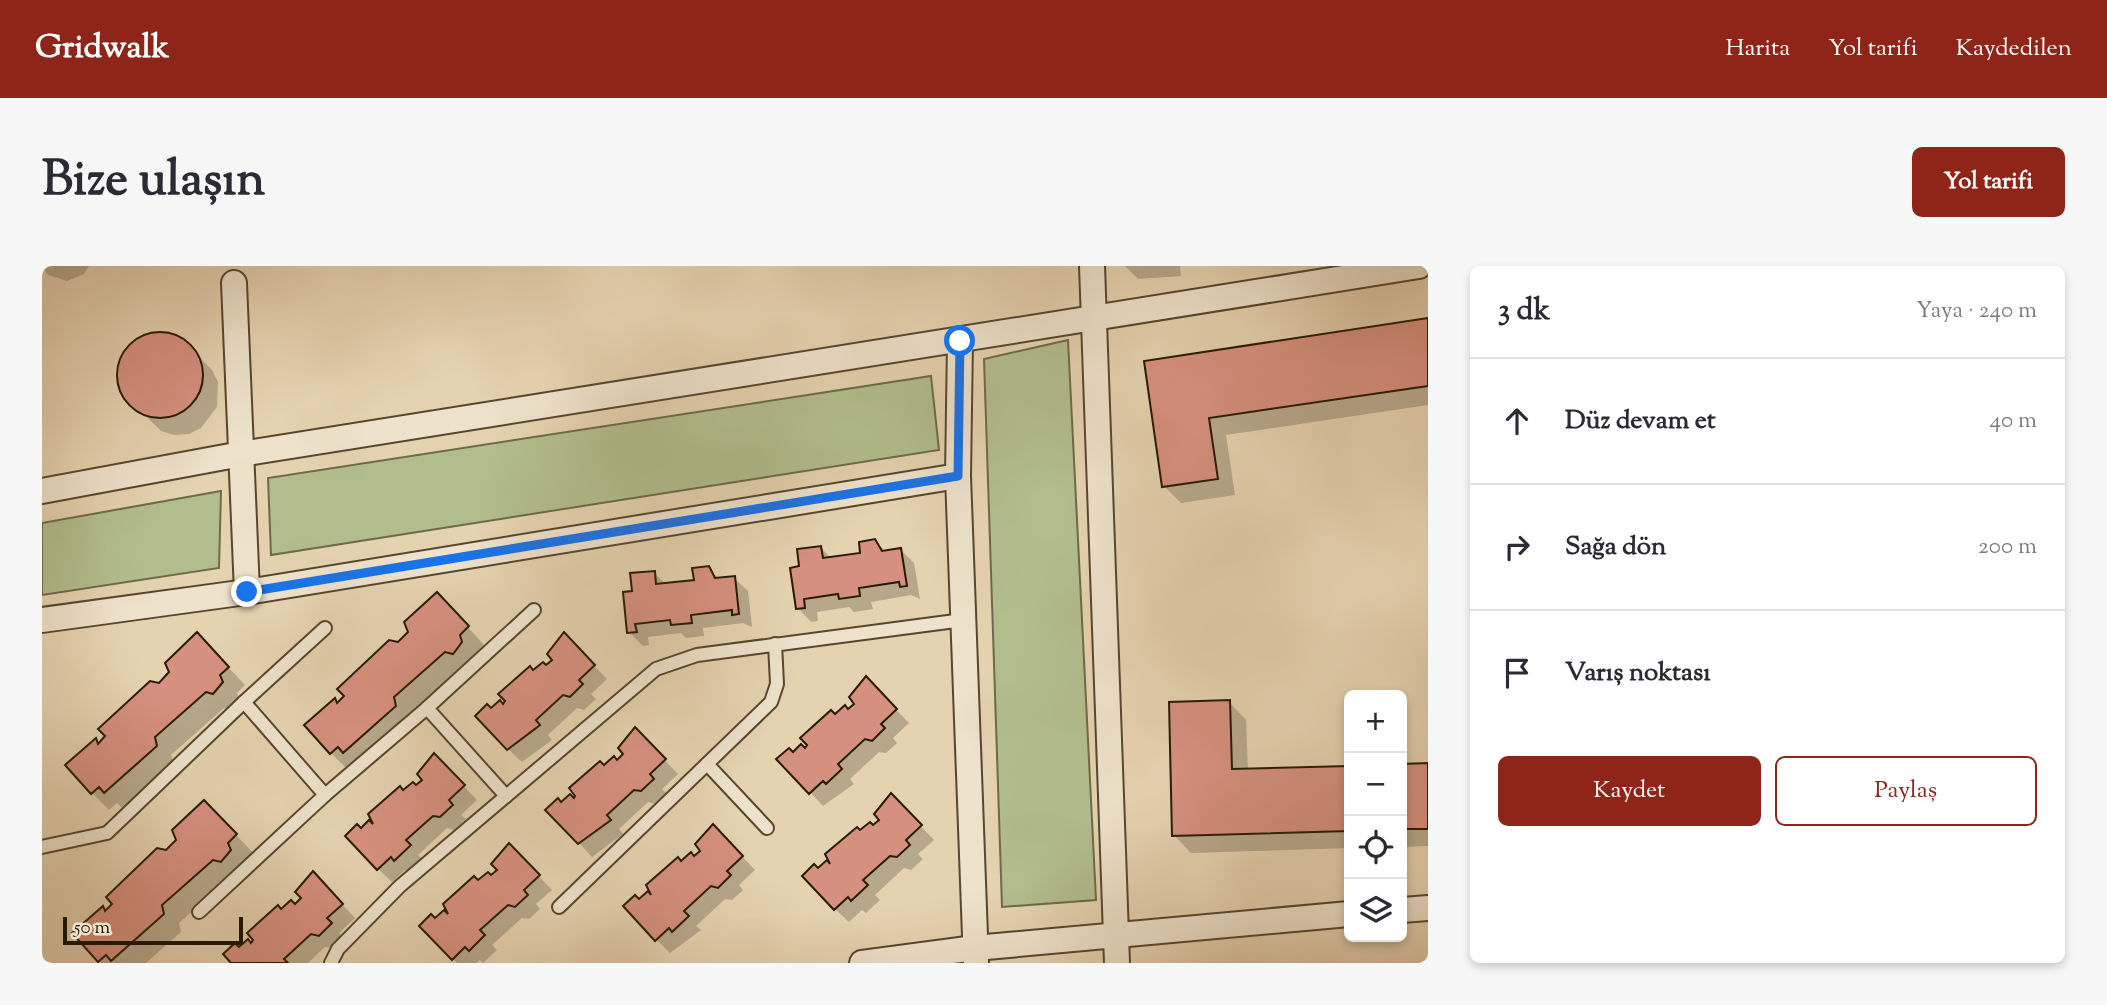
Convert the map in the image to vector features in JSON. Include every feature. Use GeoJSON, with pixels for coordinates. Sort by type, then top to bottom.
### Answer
{"type":"FeatureCollection","features":[{"type":"Feature","properties":{"kind":"street"},"geometry":{"type":"LineString","coordinates":[[1092,266],[1117,963]]}},
{"type":"Feature","properties":{"kind":"street"},"geometry":{"type":"LineString","coordinates":[[42,491],[242,454],[1419,266]]}},
{"type":"Feature","properties":{"kind":"street"},"geometry":{"type":"LineString","coordinates":[[234,283],[247,592]]}},
{"type":"Feature","properties":{"kind":"street"},"geometry":{"type":"LineString","coordinates":[[960,341],[958,476],[975,955]]}},
{"type":"Feature","properties":{"kind":"street"},"geometry":{"type":"LineString","coordinates":[[42,620],[247,592],[958,476]]}},
{"type":"Feature","properties":{"kind":"street"},"geometry":{"type":"LineString","coordinates":[[1407,910],[1428,908]]}},
{"type":"Feature","properties":{"kind":"street"},"geometry":{"type":"LineString","coordinates":[[862,963],[975,955],[1116,934],[1344,914]]}},
{"type":"Feature","properties":{"kind":"lane"},"geometry":{"type":"LineString","coordinates":[[199,912],[325,795],[427,708],[534,610]]}},
{"type":"Feature","properties":{"kind":"lane"},"geometry":{"type":"LineString","coordinates":[[331,963],[338,949],[400,886],[656,669],[696,655],[963,620]]}},
{"type":"Feature","properties":{"kind":"lane"},"geometry":{"type":"LineString","coordinates":[[42,847],[107,833],[325,628]]}},
{"type":"Feature","properties":{"kind":"lane"},"geometry":{"type":"LineString","coordinates":[[559,907],[771,702],[777,684],[775,644]]}},
{"type":"Feature","properties":{"kind":"lane"},"geometry":{"type":"LineString","coordinates":[[244,702],[325,795]]}},
{"type":"Feature","properties":{"kind":"lane"},"geometry":{"type":"LineString","coordinates":[[427,708],[506,796]]}},
{"type":"Feature","properties":{"kind":"lane"},"geometry":{"type":"LineString","coordinates":[[707,764],[766,828]]}},
{"type":"Feature","properties":{"kind":"green space"},"geometry":{"type":"Polygon","coordinates":[[[1068,340],[1096,900],[1002,907],[984,359],[1068,340]]]}},
{"type":"Feature","properties":{"kind":"green space"},"geometry":{"type":"Polygon","coordinates":[[[931,376],[939,450],[271,555],[268,478],[931,376]]]}},
{"type":"Feature","properties":{"kind":"green space"},"geometry":{"type":"Polygon","coordinates":[[[221,491],[219,568],[42,595],[42,523],[221,491]]]}},
{"type":"Feature","properties":{"kind":"building"},"geometry":{"type":"Polygon","coordinates":[[[1428,318],[1428,386],[1209,418],[1218,479],[1162,487],[1144,361],[1428,318]]]}},
{"type":"Feature","properties":{"kind":"building"},"geometry":{"type":"Polygon","coordinates":[[[160,332],[176,336],[190,345],[199,359],[203,375],[199,391],[190,405],[176,414],[160,418],[144,414],[130,405],[121,391],[117,375],[121,359],[130,345],[144,336],[160,332]]]}},
{"type":"Feature","properties":{"kind":"building"},"geometry":{"type":"Polygon","coordinates":[[[875,539],[882,551],[901,548],[907,586],[900,587],[899,582],[859,588],[860,596],[839,599],[838,594],[804,599],[805,608],[796,609],[790,568],[799,566],[797,549],[821,546],[823,558],[860,553],[859,542],[875,539]]]}},
{"type":"Feature","properties":{"kind":"building"},"geometry":{"type":"Polygon","coordinates":[[[709,566],[715,578],[735,576],[739,614],[732,615],[732,610],[691,615],[692,623],[671,625],[670,620],[635,624],[637,632],[627,633],[623,592],[632,591],[630,573],[655,571],[656,584],[694,580],[692,568],[709,566]]]}},
{"type":"Feature","properties":{"kind":"building"},"geometry":{"type":"Polygon","coordinates":[[[437,592],[469,626],[460,635],[462,642],[453,654],[445,652],[394,697],[396,706],[343,753],[338,747],[330,754],[304,725],[335,698],[337,703],[344,696],[337,689],[389,640],[398,642],[408,632],[404,622],[437,592]]]}},
{"type":"Feature","properties":{"kind":"building"},"geometry":{"type":"Polygon","coordinates":[[[197,632],[229,667],[220,675],[223,682],[213,694],[206,692],[155,737],[157,746],[104,793],[99,787],[91,794],[65,765],[96,738],[98,744],[105,736],[98,729],[150,681],[159,683],[169,672],[165,663],[197,632]]]}},
{"type":"Feature","properties":{"kind":"building"},"geometry":{"type":"Polygon","coordinates":[[[564,632],[595,665],[579,680],[583,684],[570,697],[563,695],[536,720],[540,725],[507,750],[475,716],[487,704],[491,708],[500,700],[503,704],[505,701],[498,694],[530,666],[533,670],[543,662],[546,665],[552,660],[547,654],[564,632]]]}},
{"type":"Feature","properties":{"kind":"building"},"geometry":{"type":"Polygon","coordinates":[[[866,676],[897,709],[881,724],[885,728],[872,741],[865,739],[838,764],[842,769],[826,784],[823,781],[809,794],[776,759],[789,748],[793,752],[801,744],[805,748],[807,745],[800,738],[831,710],[835,714],[845,705],[848,709],[854,704],[849,697],[866,676]]]}},
{"type":"Feature","properties":{"kind":"building"},"geometry":{"type":"Polygon","coordinates":[[[1230,700],[1232,769],[1344,766],[1344,831],[1172,836],[1169,702],[1230,700]]]}},
{"type":"Feature","properties":{"kind":"building"},"geometry":{"type":"Polygon","coordinates":[[[635,727],[666,759],[650,774],[654,779],[641,791],[634,790],[607,815],[611,820],[578,844],[545,810],[558,798],[561,802],[570,794],[574,798],[569,788],[600,761],[604,765],[614,756],[617,760],[623,754],[618,748],[635,727]]]}},
{"type":"Feature","properties":{"kind":"building"},"geometry":{"type":"Polygon","coordinates":[[[434,753],[465,785],[449,800],[453,805],[440,817],[433,816],[406,840],[411,845],[394,861],[391,857],[377,870],[345,836],[357,824],[361,828],[369,820],[373,824],[368,814],[400,786],[403,790],[413,782],[416,785],[422,780],[417,774],[434,753]]]}},
{"type":"Feature","properties":{"kind":"building"},"geometry":{"type":"Polygon","coordinates":[[[1428,763],[1428,829],[1407,829],[1407,764],[1428,763]]]}},
{"type":"Feature","properties":{"kind":"building"},"geometry":{"type":"Polygon","coordinates":[[[891,793],[922,825],[906,840],[910,845],[897,857],[890,856],[863,880],[868,885],[851,901],[848,897],[834,910],[802,876],[814,864],[818,868],[827,860],[830,864],[825,854],[857,827],[860,830],[870,822],[873,825],[879,820],[874,814],[891,793]]]}},
{"type":"Feature","properties":{"kind":"building"},"geometry":{"type":"Polygon","coordinates":[[[204,800],[237,834],[228,843],[231,850],[221,862],[213,860],[162,905],[164,914],[111,961],[106,955],[98,962],[72,933],[103,906],[105,911],[112,904],[106,897],[157,848],[166,850],[176,840],[172,830],[204,800]]]}},
{"type":"Feature","properties":{"kind":"building"},"geometry":{"type":"Polygon","coordinates":[[[713,824],[743,856],[727,871],[731,875],[718,888],[711,886],[684,911],[689,916],[672,932],[669,928],[655,941],[623,906],[635,895],[639,899],[648,891],[651,895],[646,885],[678,857],[681,861],[691,852],[694,856],[700,851],[695,844],[713,824]]]}},
{"type":"Feature","properties":{"kind":"building"},"geometry":{"type":"Polygon","coordinates":[[[509,843],[540,875],[524,890],[528,895],[515,907],[508,905],[480,930],[485,935],[469,951],[465,947],[452,960],[419,926],[431,914],[435,918],[444,910],[448,914],[443,904],[474,876],[478,880],[488,872],[491,875],[497,870],[491,864],[509,843]]]}},
{"type":"Feature","properties":{"kind":"building"},"geometry":{"type":"Polygon","coordinates":[[[313,871],[343,904],[327,918],[332,923],[319,936],[311,934],[284,959],[288,963],[231,963],[223,954],[235,943],[239,947],[248,939],[251,943],[253,940],[247,933],[278,905],[281,909],[291,900],[295,904],[301,898],[295,892],[313,871]]]}},
{"type":"Feature","properties":{"kind":"route"},"geometry":{"type":"LineString","coordinates":[[247,592],[958,476],[960,341]]}}]}
